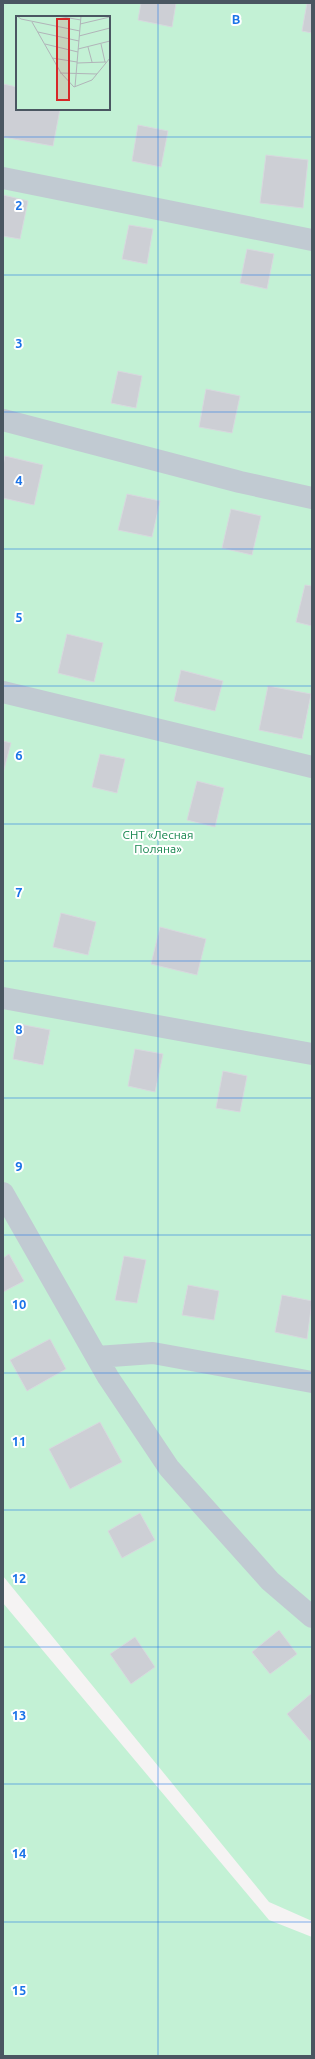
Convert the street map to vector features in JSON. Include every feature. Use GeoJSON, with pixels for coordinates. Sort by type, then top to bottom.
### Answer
{"type":"FeatureCollection","features":[{"type":"Feature","properties":{"kind":"lane"},"geometry":{"type":"LineString","coordinates":[[3,178],[312,240]]}},
{"type":"Feature","properties":{"kind":"lane"},"geometry":{"type":"LineString","coordinates":[[3,420],[240,482],[312,498]]}},
{"type":"Feature","properties":{"kind":"lane"},"geometry":{"type":"LineString","coordinates":[[3,692],[312,767]]}},
{"type":"Feature","properties":{"kind":"lane"},"geometry":{"type":"LineString","coordinates":[[3,998],[312,1054]]}},
{"type":"Feature","properties":{"kind":"lane"},"geometry":{"type":"LineString","coordinates":[[3,1194],[97,1357],[136,1420],[169,1468],[270,1581],[312,1618]]}},
{"type":"Feature","properties":{"kind":"lane"},"geometry":{"type":"LineString","coordinates":[[97,1357],[153,1353],[312,1382]]}},
{"type":"Feature","properties":{"kind":"green space","name":"СНТ «Лесная Поляна»"},"geometry":{"type":"Polygon","coordinates":[[[3,3],[312,3],[312,1921],[269,1902],[3,1576],[3,3]]]}},
{"type":"Feature","properties":{"kind":"green space"},"geometry":{"type":"Polygon","coordinates":[[[3,1603],[269,1920],[312,1937],[312,2056],[3,2056],[3,1603]]]}},
{"type":"Feature","properties":{"kind":"building"},"geometry":{"type":"Polygon","coordinates":[[[141,3],[176,3],[172,27],[138,20],[141,3]]]}},
{"type":"Feature","properties":{"kind":"building"},"geometry":{"type":"Polygon","coordinates":[[[307,3],[312,4],[312,33],[302,31],[307,3]]]}},
{"type":"Feature","properties":{"kind":"building"},"geometry":{"type":"Polygon","coordinates":[[[3,84],[16,87],[16,110],[60,110],[53,146],[3,137],[3,84]]]}},
{"type":"Feature","properties":{"kind":"building"},"geometry":{"type":"Polygon","coordinates":[[[138,125],[168,131],[161,167],[132,161],[138,125]]]}},
{"type":"Feature","properties":{"kind":"building"},"geometry":{"type":"Polygon","coordinates":[[[266,155],[308,160],[303,208],[260,203],[266,155]]]}},
{"type":"Feature","properties":{"kind":"building"},"geometry":{"type":"Polygon","coordinates":[[[3,195],[28,201],[20,239],[3,236],[3,195]]]}},
{"type":"Feature","properties":{"kind":"building"},"geometry":{"type":"Polygon","coordinates":[[[129,225],[153,229],[147,264],[122,259],[129,225]]]}},
{"type":"Feature","properties":{"kind":"building"},"geometry":{"type":"Polygon","coordinates":[[[247,249],[274,254],[267,289],[240,283],[247,249]]]}},
{"type":"Feature","properties":{"kind":"building"},"geometry":{"type":"Polygon","coordinates":[[[118,371],[142,376],[136,408],[111,403],[118,371]]]}},
{"type":"Feature","properties":{"kind":"building"},"geometry":{"type":"Polygon","coordinates":[[[206,389],[240,396],[232,433],[199,427],[206,389]]]}},
{"type":"Feature","properties":{"kind":"building"},"geometry":{"type":"Polygon","coordinates":[[[5,456],[43,465],[34,505],[3,498],[3,466],[5,456]]]}},
{"type":"Feature","properties":{"kind":"building"},"geometry":{"type":"Polygon","coordinates":[[[127,494],[160,501],[152,537],[118,530],[127,494]]]}},
{"type":"Feature","properties":{"kind":"building"},"geometry":{"type":"Polygon","coordinates":[[[231,509],[261,516],[252,555],[222,548],[231,509]]]}},
{"type":"Feature","properties":{"kind":"building"},"geometry":{"type":"Polygon","coordinates":[[[305,585],[312,586],[312,626],[296,622],[305,585]]]}},
{"type":"Feature","properties":{"kind":"building"},"geometry":{"type":"Polygon","coordinates":[[[67,634],[103,643],[94,682],[58,673],[67,634]]]}},
{"type":"Feature","properties":{"kind":"building"},"geometry":{"type":"Polygon","coordinates":[[[181,670],[223,681],[215,711],[174,701],[181,670]]]}},
{"type":"Feature","properties":{"kind":"building"},"geometry":{"type":"Polygon","coordinates":[[[268,686],[311,694],[302,739],[259,730],[268,686]]]}},
{"type":"Feature","properties":{"kind":"building"},"geometry":{"type":"Polygon","coordinates":[[[3,741],[11,743],[3,773],[3,741]]]}},
{"type":"Feature","properties":{"kind":"building"},"geometry":{"type":"Polygon","coordinates":[[[100,754],[125,759],[117,793],[92,787],[100,754]]]}},
{"type":"Feature","properties":{"kind":"building"},"geometry":{"type":"Polygon","coordinates":[[[197,781],[224,788],[215,827],[187,820],[197,781]]]}},
{"type":"Feature","properties":{"kind":"building"},"geometry":{"type":"Polygon","coordinates":[[[61,913],[96,922],[88,955],[53,947],[61,913]]]}},
{"type":"Feature","properties":{"kind":"building"},"geometry":{"type":"Polygon","coordinates":[[[160,927],[206,939],[197,975],[151,964],[160,927]]]}},
{"type":"Feature","properties":{"kind":"building"},"geometry":{"type":"Polygon","coordinates":[[[19,1024],[50,1030],[43,1065],[13,1059],[19,1024]]]}},
{"type":"Feature","properties":{"kind":"building"},"geometry":{"type":"Polygon","coordinates":[[[135,1049],[163,1054],[155,1092],[128,1086],[135,1049]]]}},
{"type":"Feature","properties":{"kind":"building"},"geometry":{"type":"Polygon","coordinates":[[[223,1071],[247,1076],[240,1112],[216,1108],[223,1071]]]}},
{"type":"Feature","properties":{"kind":"building"},"geometry":{"type":"Polygon","coordinates":[[[9,1254],[24,1281],[3,1292],[3,1258],[9,1254]]]}},
{"type":"Feature","properties":{"kind":"building"},"geometry":{"type":"Polygon","coordinates":[[[124,1256],[146,1260],[137,1303],[115,1300],[124,1256]]]}},
{"type":"Feature","properties":{"kind":"building"},"geometry":{"type":"Polygon","coordinates":[[[188,1285],[219,1291],[214,1320],[182,1315],[188,1285]]]}},
{"type":"Feature","properties":{"kind":"building"},"geometry":{"type":"Polygon","coordinates":[[[282,1295],[312,1301],[307,1339],[275,1332],[282,1295]]]}},
{"type":"Feature","properties":{"kind":"building"},"geometry":{"type":"Polygon","coordinates":[[[50,1339],[66,1369],[27,1391],[10,1360],[50,1339]]]}},
{"type":"Feature","properties":{"kind":"building"},"geometry":{"type":"Polygon","coordinates":[[[100,1422],[122,1462],[70,1489],[49,1449],[100,1422]]]}},
{"type":"Feature","properties":{"kind":"building"},"geometry":{"type":"Polygon","coordinates":[[[140,1513],[155,1540],[122,1558],[108,1531],[140,1513]]]}},
{"type":"Feature","properties":{"kind":"building"},"geometry":{"type":"Polygon","coordinates":[[[279,1630],[297,1654],[270,1674],[252,1652],[279,1630]]]}},
{"type":"Feature","properties":{"kind":"building"},"geometry":{"type":"Polygon","coordinates":[[[135,1637],[155,1667],[131,1684],[110,1654],[135,1637]]]}},
{"type":"Feature","properties":{"kind":"building"},"geometry":{"type":"Polygon","coordinates":[[[312,1693],[312,1739],[310,1741],[287,1714],[312,1693]]]}}]}
